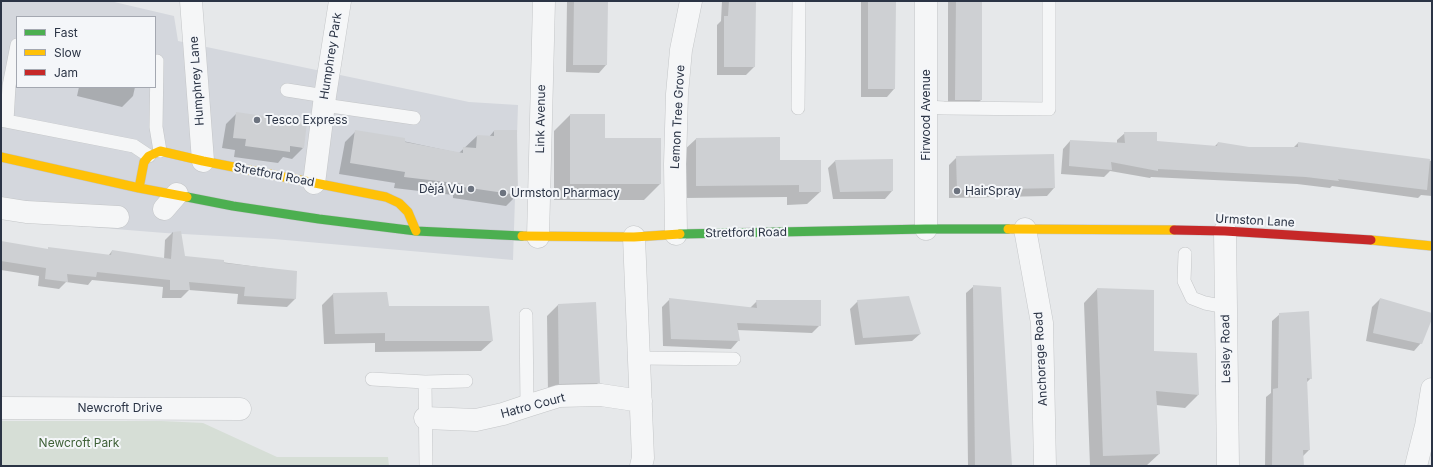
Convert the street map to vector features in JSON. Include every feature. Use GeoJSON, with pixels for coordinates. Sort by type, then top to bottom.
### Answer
{"type":"FeatureCollection","features":[{"type":"Feature","properties":{"kind":"main road","name":"Stretford Road"},"geometry":{"type":"LineString","coordinates":[[154,153],[203,161],[386,197],[400,203],[408,212],[416,231]]}},
{"type":"Feature","properties":{"kind":"main road"},"geometry":{"type":"LineString","coordinates":[[139,188],[144,162],[154,153]]}},
{"type":"Feature","properties":{"kind":"main road","name":"Stretford Road"},"geometry":{"type":"LineString","coordinates":[[1,157],[139,188],[171,202],[233,206],[319,219],[416,231],[538,237],[634,237],[676,234],[926,229],[1076,229]]}},
{"type":"Feature","properties":{"kind":"main road","name":"Urmston Lane"},"geometry":{"type":"LineString","coordinates":[[1076,229],[1225,231],[1333,237],[1432,246]]}},
{"type":"Feature","properties":{"kind":"street","name":"Humphrey Lane"},"geometry":{"type":"LineString","coordinates":[[191,1],[203,161]]}},
{"type":"Feature","properties":{"kind":"street","name":"Humphrey Park"},"geometry":{"type":"LineString","coordinates":[[314,183],[324,100],[340,1]]}},
{"type":"Feature","properties":{"kind":"street","name":"Link Avenue"},"geometry":{"type":"LineString","coordinates":[[538,237],[544,1]]}},
{"type":"Feature","properties":{"kind":"street","name":"Lemon Tree Grove"},"geometry":{"type":"LineString","coordinates":[[676,234],[675,164],[677,102],[681,50],[691,1]]}},
{"type":"Feature","properties":{"kind":"street","name":"Firwood Avenue"},"geometry":{"type":"LineString","coordinates":[[926,1],[926,229]]}},
{"type":"Feature","properties":{"kind":"street"},"geometry":{"type":"LineString","coordinates":[[1,208],[26,212],[118,217]]}},
{"type":"Feature","properties":{"kind":"street","name":"Anchorage Road"},"geometry":{"type":"LineString","coordinates":[[1025,229],[1042,323],[1045,466]]}},
{"type":"Feature","properties":{"kind":"street","name":"Lesley Road"},"geometry":{"type":"LineString","coordinates":[[1225,231],[1228,466]]}},
{"type":"Feature","properties":{"kind":"street"},"geometry":{"type":"LineString","coordinates":[[634,237],[643,458],[641,466]]}},
{"type":"Feature","properties":{"kind":"street"},"geometry":{"type":"LineString","coordinates":[[1416,466],[1426,426],[1432,389]]}},
{"type":"Feature","properties":{"kind":"street","name":"Hatro Court"},"geometry":{"type":"LineString","coordinates":[[425,418],[476,420],[503,414],[559,396],[601,395],[641,401]]}},
{"type":"Feature","properties":{"kind":"street","name":"Newcroft Drive"},"geometry":{"type":"LineString","coordinates":[[1,408],[240,409]]}},
{"type":"Feature","properties":{"kind":"lane"},"geometry":{"type":"LineString","coordinates":[[798,108],[799,1]]}},
{"type":"Feature","properties":{"kind":"lane"},"geometry":{"type":"LineString","coordinates":[[927,107],[1049,109],[1049,1]]}},
{"type":"Feature","properties":{"kind":"lane"},"geometry":{"type":"LineString","coordinates":[[16,50],[4,121],[134,146],[154,153],[157,61]]}},
{"type":"Feature","properties":{"kind":"lane"},"geometry":{"type":"LineString","coordinates":[[287,90],[324,100],[414,118]]}},
{"type":"Feature","properties":{"kind":"lane"},"geometry":{"type":"LineString","coordinates":[[1185,254],[1184,281],[1192,298],[1205,303],[1226,306]]}},
{"type":"Feature","properties":{"kind":"lane"},"geometry":{"type":"LineString","coordinates":[[526,315],[527,406]]}},
{"type":"Feature","properties":{"kind":"lane"},"geometry":{"type":"LineString","coordinates":[[639,358],[734,359]]}},
{"type":"Feature","properties":{"kind":"lane"},"geometry":{"type":"LineString","coordinates":[[372,379],[425,382],[466,381]]}},
{"type":"Feature","properties":{"kind":"lane"},"geometry":{"type":"LineString","coordinates":[[425,382],[426,466]]}},
{"type":"Feature","properties":{"kind":"shaded area"},"geometry":{"type":"Polygon","coordinates":[[[1,1],[110,1],[174,16],[178,41],[469,102],[518,105],[513,260],[274,239],[165,233],[15,221],[1,218],[1,1]]]}},
{"type":"Feature","properties":{"kind":"green space","name":"Newcroft Park"},"geometry":{"type":"Polygon","coordinates":[[[1,421],[161,421],[203,423],[277,457],[388,457],[389,466],[1,466],[1,421]]]}},
{"type":"Feature","properties":{"kind":"building"},"geometry":{"type":"Polygon","coordinates":[[[574,1],[608,1],[607,65],[573,65],[574,1]]]}},
{"type":"Feature","properties":{"kind":"building"},"geometry":{"type":"Polygon","coordinates":[[[729,1],[756,1],[755,67],[724,67],[724,16],[728,16],[729,1]]]}},
{"type":"Feature","properties":{"kind":"building"},"geometry":{"type":"Polygon","coordinates":[[[868,1],[896,1],[895,89],[868,89],[868,1]]]}},
{"type":"Feature","properties":{"kind":"building"},"geometry":{"type":"Polygon","coordinates":[[[956,1],[982,1],[982,100],[955,100],[956,1]]]}},
{"type":"Feature","properties":{"kind":"building"},"geometry":{"type":"Polygon","coordinates":[[[236,112],[307,122],[304,148],[290,146],[290,152],[245,146],[246,139],[233,138],[236,112]]]}},
{"type":"Feature","properties":{"kind":"building"},"geometry":{"type":"Polygon","coordinates":[[[570,114],[605,114],[605,138],[661,138],[661,184],[570,184],[570,114]]]}},
{"type":"Feature","properties":{"kind":"building"},"geometry":{"type":"Polygon","coordinates":[[[355,130],[405,138],[405,142],[463,153],[463,147],[476,148],[477,135],[494,136],[494,130],[517,130],[518,195],[463,187],[463,184],[404,177],[405,172],[350,163],[355,130]]]}},
{"type":"Feature","properties":{"kind":"building"},"geometry":{"type":"Polygon","coordinates":[[[1124,132],[1157,132],[1157,141],[1217,146],[1218,142],[1249,147],[1298,147],[1298,142],[1430,159],[1427,190],[1338,179],[1339,181],[1306,177],[1253,174],[1158,169],[1158,171],[1111,162],[1112,170],[1069,166],[1070,140],[1125,143],[1124,132]]]}},
{"type":"Feature","properties":{"kind":"building"},"geometry":{"type":"Polygon","coordinates":[[[780,137],[780,160],[821,160],[821,192],[799,192],[799,185],[696,186],[696,138],[780,137]]]}},
{"type":"Feature","properties":{"kind":"building"},"geometry":{"type":"Polygon","coordinates":[[[1054,154],[1055,188],[957,190],[956,156],[1054,154]]]}},
{"type":"Feature","properties":{"kind":"building"},"geometry":{"type":"Polygon","coordinates":[[[893,159],[893,191],[840,192],[835,160],[893,159]]]}},
{"type":"Feature","properties":{"kind":"building"},"geometry":{"type":"Polygon","coordinates":[[[181,231],[185,256],[224,260],[224,263],[297,271],[296,299],[244,296],[245,287],[189,282],[190,290],[170,290],[170,280],[97,272],[96,277],[67,274],[68,282],[45,279],[46,268],[1,261],[1,241],[48,249],[48,247],[111,255],[112,250],[171,259],[173,232],[181,231]]]}},
{"type":"Feature","properties":{"kind":"building"},"geometry":{"type":"Polygon","coordinates":[[[973,285],[1001,287],[1012,466],[975,466],[973,285]]]}},
{"type":"Feature","properties":{"kind":"building"},"geometry":{"type":"Polygon","coordinates":[[[1097,288],[1154,290],[1154,351],[1197,353],[1199,395],[1156,391],[1160,454],[1103,456],[1097,288]]]}},
{"type":"Feature","properties":{"kind":"building"},"geometry":{"type":"Polygon","coordinates":[[[387,292],[389,306],[489,306],[493,341],[385,341],[385,333],[335,334],[333,293],[387,292]]]}},
{"type":"Feature","properties":{"kind":"building"},"geometry":{"type":"Polygon","coordinates":[[[909,296],[921,334],[863,338],[857,300],[909,296]]]}},
{"type":"Feature","properties":{"kind":"building"},"geometry":{"type":"Polygon","coordinates":[[[669,298],[757,308],[756,300],[821,300],[821,326],[737,323],[740,341],[671,339],[669,298]]]}},
{"type":"Feature","properties":{"kind":"building"},"geometry":{"type":"Polygon","coordinates":[[[1380,298],[1432,313],[1432,319],[1422,344],[1373,333],[1380,298]]]}},
{"type":"Feature","properties":{"kind":"building"},"geometry":{"type":"Polygon","coordinates":[[[596,302],[600,383],[559,384],[558,304],[596,302]]]}},
{"type":"Feature","properties":{"kind":"building"},"geometry":{"type":"Polygon","coordinates":[[[1309,311],[1312,379],[1307,378],[1310,450],[1303,450],[1304,466],[1272,466],[1273,389],[1278,388],[1279,313],[1309,311]]]}},
{"type":"Feature","properties":{"kind":"traffic: fast"},"geometry":{"type":"LineString","coordinates":[[187,197],[233,206],[319,219],[416,231],[522,236]]}},
{"type":"Feature","properties":{"kind":"traffic: fast"},"geometry":{"type":"LineString","coordinates":[[680,234],[926,229],[1008,229]]}},
{"type":"Feature","properties":{"kind":"traffic: slow"},"geometry":{"type":"LineString","coordinates":[[139,188],[144,162],[149,156],[160,151],[203,161],[386,197],[399,203],[408,212],[416,231]]}},
{"type":"Feature","properties":{"kind":"traffic: slow"},"geometry":{"type":"LineString","coordinates":[[1,157],[139,188],[187,197]]}},
{"type":"Feature","properties":{"kind":"traffic: slow"},"geometry":{"type":"LineString","coordinates":[[1008,229],[1174,230]]}},
{"type":"Feature","properties":{"kind":"traffic: slow"},"geometry":{"type":"LineString","coordinates":[[522,236],[634,237],[680,234]]}},
{"type":"Feature","properties":{"kind":"traffic: slow"},"geometry":{"type":"LineString","coordinates":[[1371,240],[1432,246]]}},
{"type":"Feature","properties":{"kind":"traffic: jam"},"geometry":{"type":"LineString","coordinates":[[1174,230],[1225,231],[1371,240]]}},
{"type":"Feature","properties":{"kind":"place","name":"Tesco Express"},"geometry":{"type":"Point","coordinates":[257,120]}},
{"type":"Feature","properties":{"kind":"place","name":"Dèjá Vu"},"geometry":{"type":"Point","coordinates":[471,189]}},
{"type":"Feature","properties":{"kind":"place","name":"HairSpray"},"geometry":{"type":"Point","coordinates":[957,191]}},
{"type":"Feature","properties":{"kind":"place","name":"Urmston Pharmacy"},"geometry":{"type":"Point","coordinates":[503,193]}}]}
